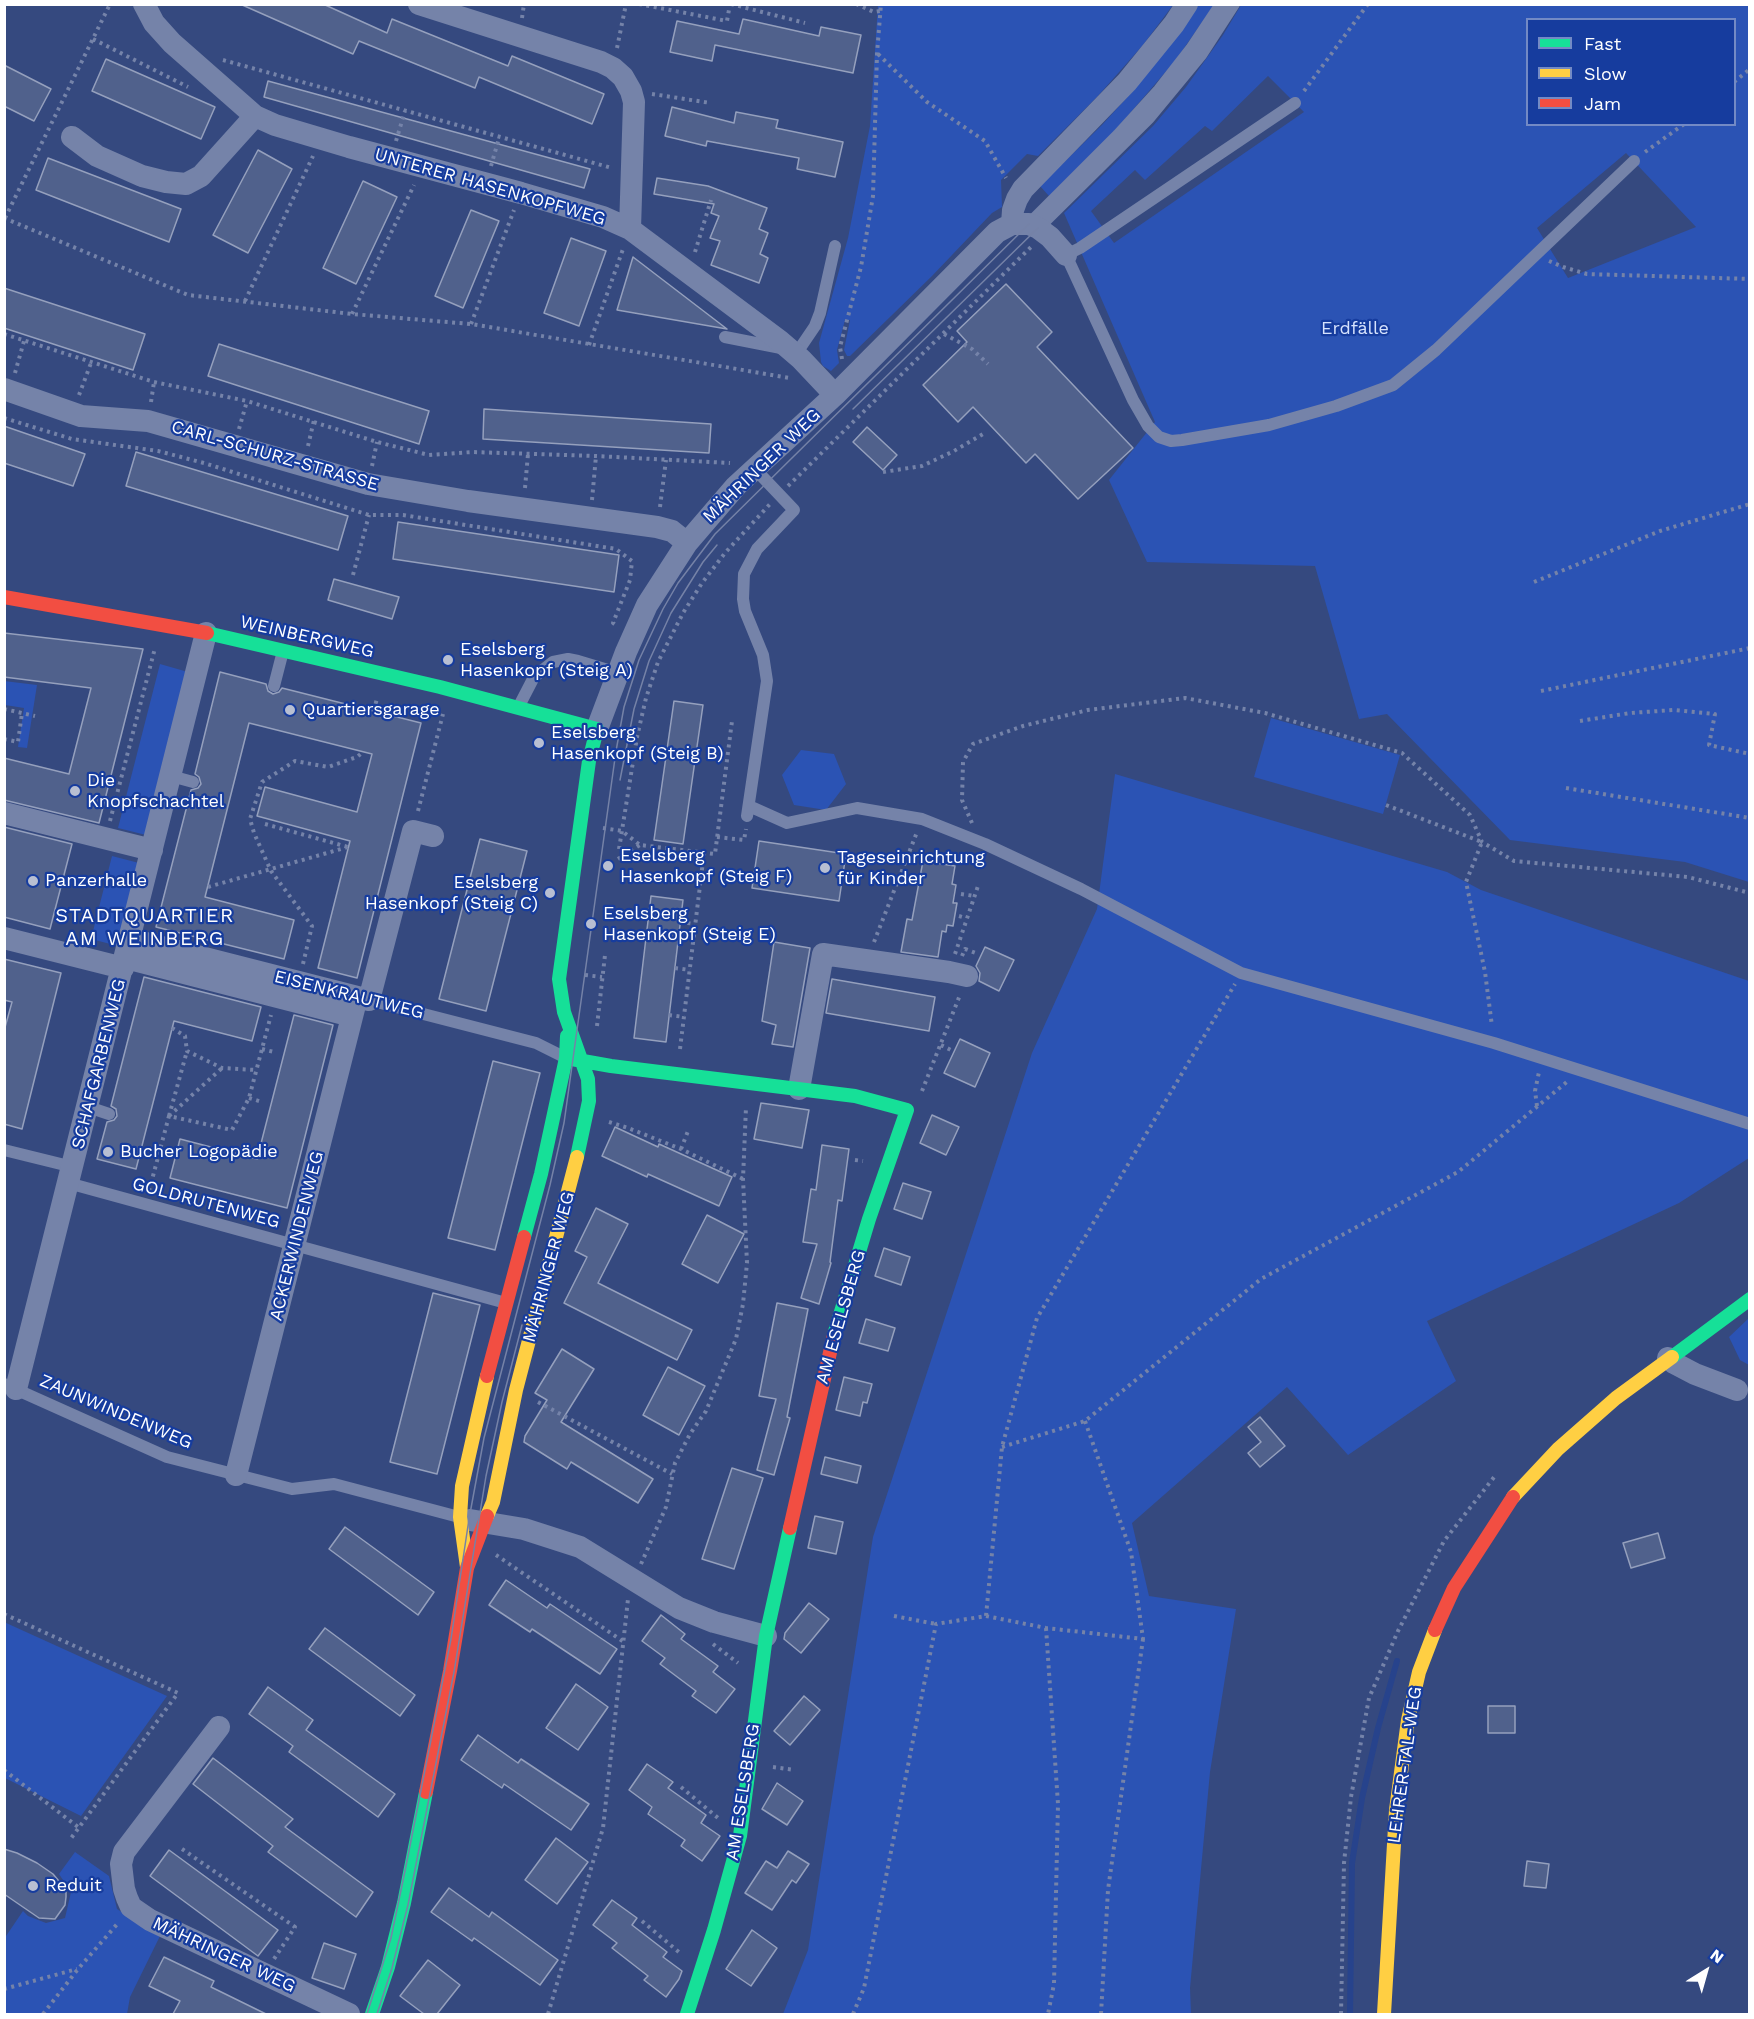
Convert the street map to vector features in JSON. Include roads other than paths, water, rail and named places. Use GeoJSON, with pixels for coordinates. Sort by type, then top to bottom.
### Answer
{"type":"FeatureCollection","features":[{"type":"Feature","properties":{"kind":"street","name":"UNTERER HASENKOPFWEG"},"geometry":{"type":"LineString","coordinates":[[144,4],[154,23],[172,43],[255,116],[321,139],[603,217],[630,229],[793,352],[835,396]]}},
{"type":"Feature","properties":{"kind":"street"},"geometry":{"type":"LineString","coordinates":[[419,4],[601,62],[613,68],[623,77],[634,102],[630,229]]}},
{"type":"Feature","properties":{"kind":"street"},"geometry":{"type":"LineString","coordinates":[[1066,255],[1050,237],[1026,225],[1013,210],[1023,189],[1127,82],[1163,38],[1186,4]]}},
{"type":"Feature","properties":{"kind":"street"},"geometry":{"type":"LineString","coordinates":[[72,137],[97,156],[142,176],[186,184],[201,176],[255,116]]}},
{"type":"Feature","properties":{"kind":"street","name":"MÄHRINGER WEG"},"geometry":{"type":"LineString","coordinates":[[467,1568],[460,1517],[462,1486],[475,1426],[539,1183],[566,1058],[567,1037],[559,987],[560,971],[587,771],[597,729],[618,673],[647,605],[687,543],[746,466],[835,396],[990,238],[1026,225]]}},
{"type":"Feature","properties":{"kind":"street","name":"CARL-SCHURZ-STRASSE"},"geometry":{"type":"LineString","coordinates":[[7,390],[81,416],[148,421],[368,484],[657,527],[672,531],[687,543]]}},
{"type":"Feature","properties":{"kind":"street","name":"WEINBERGWEG"},"geometry":{"type":"LineString","coordinates":[[4,597],[161,624],[283,650],[597,729]]}},
{"type":"Feature","properties":{"kind":"street","name":"SCHAFGARBENWEG"},"geometry":{"type":"LineString","coordinates":[[10,1387],[70,1175],[98,1111],[126,955],[206,633]]}},
{"type":"Feature","properties":{"kind":"street"},"geometry":{"type":"LineString","coordinates":[[4,813],[152,850]]}},
{"type":"Feature","properties":{"kind":"street","name":"ACKERWINDENWEG"},"geometry":{"type":"LineString","coordinates":[[236,1475],[359,1004],[423,834]]}},
{"type":"Feature","properties":{"kind":"street","name":"EISENKRAUTWEG"},"geometry":{"type":"LineString","coordinates":[[4,938],[298,982],[359,1004]]}},
{"type":"Feature","properties":{"kind":"street"},"geometry":{"type":"LineString","coordinates":[[566,1058],[799,1089],[823,954],[958,974]]}},
{"type":"Feature","properties":{"kind":"street","name":"EISENKRAUTWEG"},"geometry":{"type":"LineString","coordinates":[[126,955],[276,997],[359,1004]]}},
{"type":"Feature","properties":{"kind":"street","name":"MÄHRINGER WEG"},"geometry":{"type":"LineString","coordinates":[[372,2014],[388,1966],[404,1903],[450,1671],[467,1568],[493,1502],[516,1390],[571,1184],[586,1117],[589,1089],[582,1061],[564,1012]]}},
{"type":"Feature","properties":{"kind":"street","name":"AM ESELSBERG"},"geometry":{"type":"LineString","coordinates":[[687,2014],[714,1930],[740,1836],[766,1636],[832,1342],[869,1219],[907,1110],[855,1096],[799,1089]]}},
{"type":"Feature","properties":{"kind":"street","name":"LEHRER-TAL-WEG"},"geometry":{"type":"LineString","coordinates":[[1384,2014],[1396,1810],[1408,1720],[1419,1672],[1454,1588],[1516,1492],[1558,1449],[1616,1398],[1749,1299]]}},
{"type":"Feature","properties":{"kind":"street"},"geometry":{"type":"LineString","coordinates":[[1668,1358],[1695,1374],[1737,1390]]}},
{"type":"Feature","properties":{"kind":"street"},"geometry":{"type":"LineString","coordinates":[[460,1517],[524,1529],[561,1539],[598,1556],[679,1608],[697,1616],[766,1636]]}},
{"type":"Feature","properties":{"kind":"street","name":"MÄHRINGER WEG"},"geometry":{"type":"LineString","coordinates":[[219,1727],[124,1852],[121,1864],[122,1878],[131,1907],[150,1920],[349,2014]]}},
{"type":"Feature","properties":{"kind":"lane"},"geometry":{"type":"LineString","coordinates":[[1026,225],[1118,135],[1159,90],[1191,50],[1221,4]]}},
{"type":"Feature","properties":{"kind":"lane"},"geometry":{"type":"LineString","coordinates":[[1026,225],[1149,118],[1200,55],[1234,4]]}},
{"type":"Feature","properties":{"kind":"lane"},"geometry":{"type":"LineString","coordinates":[[1294,103],[1080,248],[1066,255],[1142,416],[1159,437],[1171,441],[1269,425],[1336,406],[1393,385],[1436,350],[1634,161]]}},
{"type":"Feature","properties":{"kind":"lane"},"geometry":{"type":"LineString","coordinates":[[725,337],[793,352],[814,326],[820,313],[835,246]]}},
{"type":"Feature","properties":{"kind":"lane"},"geometry":{"type":"LineString","coordinates":[[746,466],[794,510],[757,549],[744,574],[745,611],[763,655],[767,681],[748,811],[787,823],[857,808],[922,819],[985,844],[1081,889],[1241,973],[1494,1043],[1749,1124]]}},
{"type":"Feature","properties":{"kind":"lane"},"geometry":{"type":"LineString","coordinates":[[274,686],[283,650]]}},
{"type":"Feature","properties":{"kind":"lane"},"geometry":{"type":"LineString","coordinates":[[519,708],[534,677],[553,662],[568,659],[618,673]]}},
{"type":"Feature","properties":{"kind":"lane"},"geometry":{"type":"LineString","coordinates":[[171,776],[193,782]]}},
{"type":"Feature","properties":{"kind":"lane","name":"EISENKRAUTWEG"},"geometry":{"type":"LineString","coordinates":[[359,1004],[536,1043],[566,1058]]}},
{"type":"Feature","properties":{"kind":"lane","name":"GOLDRUTENWEG"},"geometry":{"type":"LineString","coordinates":[[4,1150],[145,1204],[507,1304]]}},
{"type":"Feature","properties":{"kind":"lane","name":"ZAUNWINDENWEG"},"geometry":{"type":"LineString","coordinates":[[10,1387],[167,1457],[292,1490],[334,1484],[460,1517]]}},
{"type":"Feature","properties":{"kind":"waterway"},"geometry":{"type":"LineString","coordinates":[[1350,2014],[1352,1863],[1362,1798],[1378,1728],[1397,1661]]}},
{"type":"Feature","properties":{"kind":"tram line"},"geometry":{"type":"LineString","coordinates":[[367,2014],[391,1938],[405,1871],[451,1639],[484,1438],[564,1123],[616,751],[624,707],[639,660],[678,583],[715,534],[1029,224]]}},
{"type":"Feature","properties":{"kind":"tram line"},"geometry":{"type":"LineString","coordinates":[[853,409],[1038,228]]}},
{"type":"Feature","properties":{"kind":"tram line"},"geometry":{"type":"LineString","coordinates":[[620,780],[634,709],[649,661],[671,613],[703,562],[717,545]]}},
{"type":"Feature","properties":{"kind":"tram line"},"geometry":{"type":"LineString","coordinates":[[377,2014],[392,1968],[408,1905],[454,1672],[486,1476],[522,1325]]}},
{"type":"Feature","properties":{"kind":"place","name":"Eselsberg Hasenkopf (Steig A)"},"geometry":{"type":"Point","coordinates":[448,660]}},
{"type":"Feature","properties":{"kind":"place","name":"Quartiersgarage"},"geometry":{"type":"Point","coordinates":[290,710]}},
{"type":"Feature","properties":{"kind":"place","name":"Eselsberg Hasenkopf (Steig B)"},"geometry":{"type":"Point","coordinates":[539,743]}},
{"type":"Feature","properties":{"kind":"place","name":"Die Knopfschachtel"},"geometry":{"type":"Point","coordinates":[75,791]}},
{"type":"Feature","properties":{"kind":"place","name":"Eselsberg Hasenkopf (Steig F)"},"geometry":{"type":"Point","coordinates":[608,866]}},
{"type":"Feature","properties":{"kind":"place","name":"Tageseinrichtung für Kinder"},"geometry":{"type":"Point","coordinates":[825,868]}},
{"type":"Feature","properties":{"kind":"place","name":"Panzerhalle"},"geometry":{"type":"Point","coordinates":[33,881]}},
{"type":"Feature","properties":{"kind":"place","name":"Eselsberg Hasenkopf (Steig C)"},"geometry":{"type":"Point","coordinates":[550,893]}},
{"type":"Feature","properties":{"kind":"place","name":"Eselsberg Hasenkopf (Steig E)"},"geometry":{"type":"Point","coordinates":[591,924]}},
{"type":"Feature","properties":{"kind":"place","name":"Bucher Logopädie"},"geometry":{"type":"Point","coordinates":[108,1152]}},
{"type":"Feature","properties":{"kind":"place","name":"Reduit"},"geometry":{"type":"Point","coordinates":[33,1886]}},
{"type":"Feature","properties":{"kind":"district","name":"STADTQUARTIER AM WEINBERG"},"geometry":{"type":"Point","coordinates":[145,928]}},
{"type":"Feature","properties":{"kind":"park label","name":"Erdfälle"},"geometry":{"type":"Point","coordinates":[1355,329]}}]}
